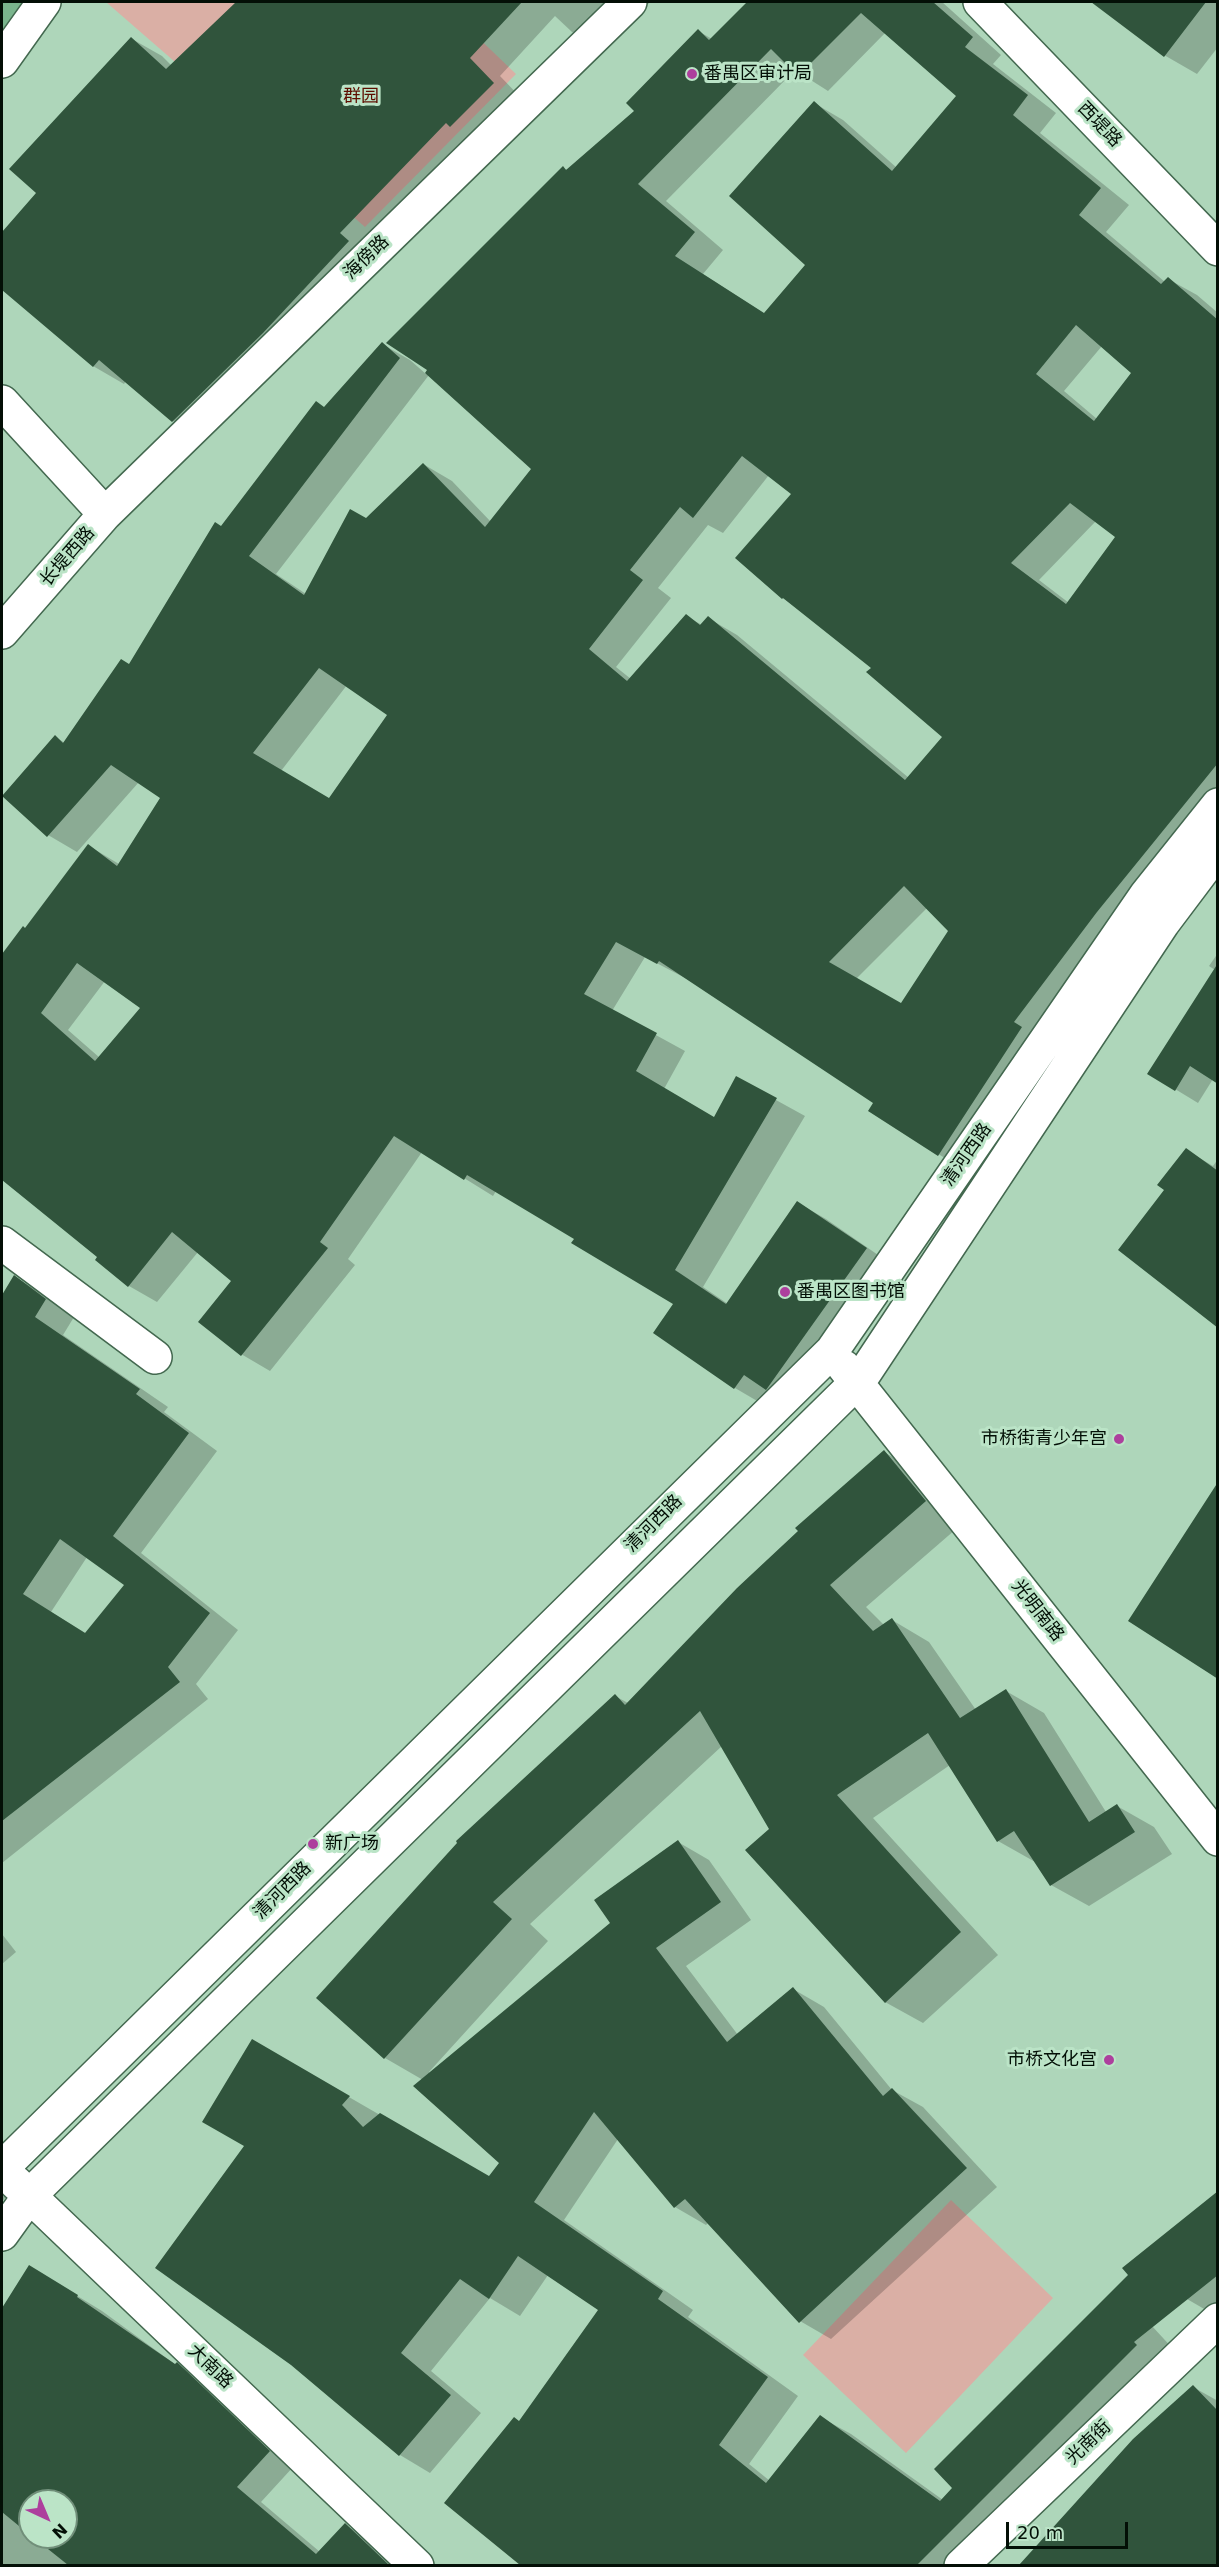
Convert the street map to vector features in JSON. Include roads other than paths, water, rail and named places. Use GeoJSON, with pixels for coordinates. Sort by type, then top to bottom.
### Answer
{"type":"FeatureCollection","features":[{"type":"Feature","properties":{"kind":"street"},"geometry":{"type":"LineString","coordinates":[[2,61],[44,2]]}},
{"type":"Feature","properties":{"kind":"street","name":"海傍路"},"geometry":{"type":"LineString","coordinates":[[105,514],[630,2]]}},
{"type":"Feature","properties":{"kind":"street","name":"西堤路"},"geometry":{"type":"LineString","coordinates":[[980,2],[1218,249]]}},
{"type":"Feature","properties":{"kind":"street","name":"长堤西路"},"geometry":{"type":"LineString","coordinates":[[2,402],[105,514],[2,632]]}},
{"type":"Feature","properties":{"kind":"street","name":"清河西路"},"geometry":{"type":"LineString","coordinates":[[2,2169],[832,1351],[1146,895],[1218,806]]}},
{"type":"Feature","properties":{"kind":"street","name":"清河西路"},"geometry":{"type":"LineString","coordinates":[[2,2234],[30,2195],[856,1384],[1163,923],[1218,850]]}},
{"type":"Feature","properties":{"kind":"street"},"geometry":{"type":"LineString","coordinates":[[2,1243],[155,1357]]}},
{"type":"Feature","properties":{"kind":"street","name":"光明南路"},"geometry":{"type":"LineString","coordinates":[[832,1351],[1218,1839]]}},
{"type":"Feature","properties":{"kind":"street","name":"大南路"},"geometry":{"type":"LineString","coordinates":[[2,2169],[417,2565]]}},
{"type":"Feature","properties":{"kind":"street","name":"光南街"},"geometry":{"type":"LineString","coordinates":[[961,2565],[1218,2320]]}},
{"type":"Feature","properties":{"kind":"place","name":"番禺区审计局"},"geometry":{"type":"Point","coordinates":[692,74]}},
{"type":"Feature","properties":{"kind":"place","name":"番禺区图书馆"},"geometry":{"type":"Point","coordinates":[785,1292]}},
{"type":"Feature","properties":{"kind":"place","name":"市桥街青少年宫"},"geometry":{"type":"Point","coordinates":[1119,1439]}},
{"type":"Feature","properties":{"kind":"place","name":"新广场"},"geometry":{"type":"Point","coordinates":[313,1844]}},
{"type":"Feature","properties":{"kind":"place","name":"市桥文化宫"},"geometry":{"type":"Point","coordinates":[1109,2060]}},
{"type":"Feature","properties":{"kind":"park label","name":"群园"},"geometry":{"type":"Point","coordinates":[361,97]}}]}
